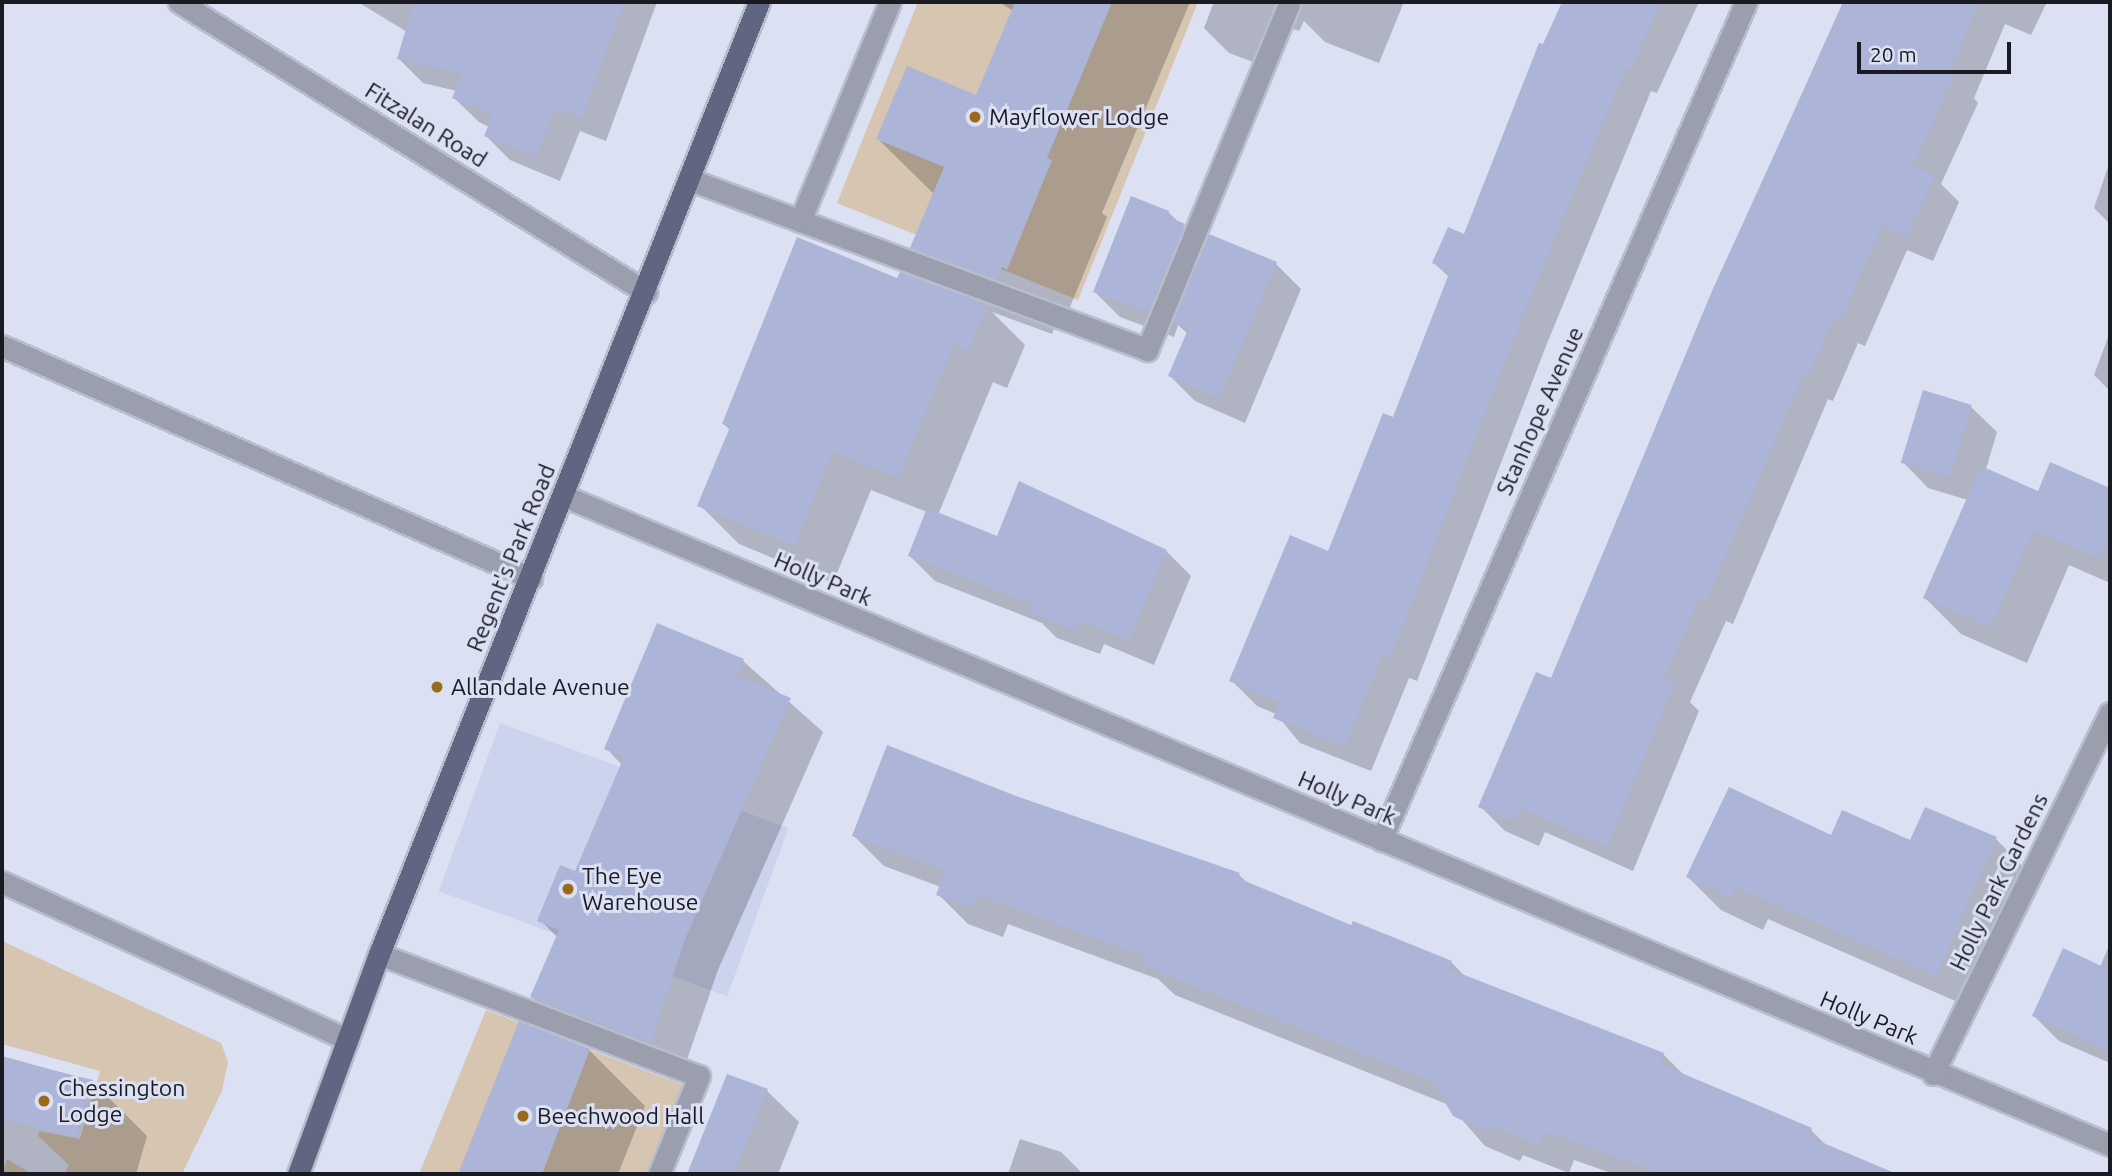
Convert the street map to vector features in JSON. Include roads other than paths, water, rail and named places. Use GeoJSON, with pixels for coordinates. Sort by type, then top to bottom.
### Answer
{"type":"FeatureCollection","features":[{"type":"Feature","properties":{"kind":"main road","name":"Regent's Park Road"},"geometry":{"type":"LineString","coordinates":[[298,1174],[379,954],[646,292],[759,2]]}},
{"type":"Feature","properties":{"kind":"street","name":"Fitzalan Road"},"geometry":{"type":"LineString","coordinates":[[179,2],[646,292]]}},
{"type":"Feature","properties":{"kind":"street"},"geometry":{"type":"LineString","coordinates":[[800,221],[890,2]]}},
{"type":"Feature","properties":{"kind":"street"},"geometry":{"type":"LineString","coordinates":[[688,179],[1147,350],[1290,2]]}},
{"type":"Feature","properties":{"kind":"street","name":"Stanhope Avenue"},"geometry":{"type":"LineString","coordinates":[[1381,840],[1746,2]]}},
{"type":"Feature","properties":{"kind":"street"},"geometry":{"type":"LineString","coordinates":[[2,346],[531,578]]}},
{"type":"Feature","properties":{"kind":"street","name":"Holly Park"},"geometry":{"type":"LineString","coordinates":[[564,496],[1933,1074],[2110,1145]]}},
{"type":"Feature","properties":{"kind":"street","name":"Holly Park Gardens"},"geometry":{"type":"LineString","coordinates":[[1933,1074],[2110,713]]}},
{"type":"Feature","properties":{"kind":"street"},"geometry":{"type":"LineString","coordinates":[[2,882],[348,1040]]}},
{"type":"Feature","properties":{"kind":"street"},"geometry":{"type":"LineString","coordinates":[[379,954],[699,1076],[659,1174]]}},
{"type":"Feature","properties":{"kind":"place","name":"Mayflower Lodge"},"geometry":{"type":"Point","coordinates":[975,117]}},
{"type":"Feature","properties":{"kind":"place","name":"Allandale Avenue"},"geometry":{"type":"Point","coordinates":[437,687]}},
{"type":"Feature","properties":{"kind":"place","name":"The Eye Warehouse"},"geometry":{"type":"Point","coordinates":[568,889]}},
{"type":"Feature","properties":{"kind":"place","name":"Chessington Lodge"},"geometry":{"type":"Point","coordinates":[44,1101]}},
{"type":"Feature","properties":{"kind":"place","name":"Beechwood Hall"},"geometry":{"type":"Point","coordinates":[523,1116]}}]}
